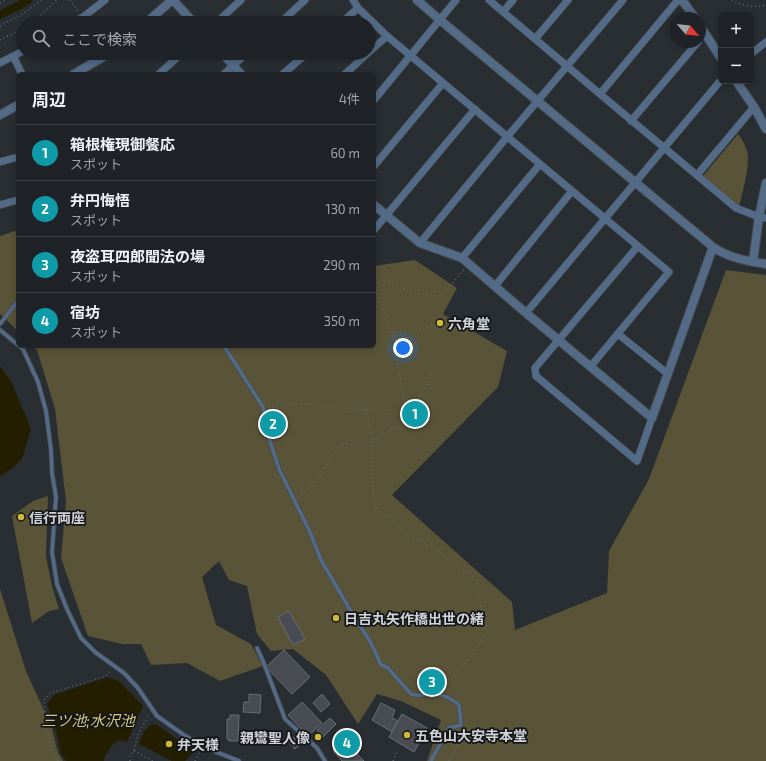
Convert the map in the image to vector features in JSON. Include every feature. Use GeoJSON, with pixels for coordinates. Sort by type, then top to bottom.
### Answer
{"type":"FeatureCollection","features":[{"type":"Feature","properties":{"kind":"street"},"geometry":{"type":"LineString","coordinates":[[85,16],[105,0]]}},
{"type":"Feature","properties":{"kind":"street"},"geometry":{"type":"LineString","coordinates":[[154,16],[173,0],[188,16]]}},
{"type":"Feature","properties":{"kind":"street"},"geometry":{"type":"LineString","coordinates":[[224,16],[241,0]]}},
{"type":"Feature","properties":{"kind":"street"},"geometry":{"type":"LineString","coordinates":[[288,16],[305,0]]}},
{"type":"Feature","properties":{"kind":"street"},"geometry":{"type":"LineString","coordinates":[[353,0],[358,8],[366,16]]}},
{"type":"Feature","properties":{"kind":"street"},"geometry":{"type":"LineString","coordinates":[[417,0],[713,248],[741,260],[766,264]]}},
{"type":"Feature","properties":{"kind":"street"},"geometry":{"type":"LineString","coordinates":[[376,98],[456,0]]}},
{"type":"Feature","properties":{"kind":"street"},"geometry":{"type":"LineString","coordinates":[[489,0],[736,208],[743,212],[762,217]]}},
{"type":"Feature","properties":{"kind":"street"},"geometry":{"type":"LineString","coordinates":[[503,12],[513,0]]}},
{"type":"Feature","properties":{"kind":"street"},"geometry":{"type":"LineString","coordinates":[[535,40],[568,0]]}},
{"type":"Feature","properties":{"kind":"street"},"geometry":{"type":"LineString","coordinates":[[420,243],[623,0]]}},
{"type":"Feature","properties":{"kind":"street"},"geometry":{"type":"LineString","coordinates":[[600,94],[678,0]]}},
{"type":"Feature","properties":{"kind":"street"},"geometry":{"type":"LineString","coordinates":[[682,0],[691,12]]}},
{"type":"Feature","properties":{"kind":"street"},"geometry":{"type":"LineString","coordinates":[[349,16],[358,8]]}},
{"type":"Feature","properties":{"kind":"street"},"geometry":{"type":"LineString","coordinates":[[376,25],[669,272],[591,366]]}},
{"type":"Feature","properties":{"kind":"street"},"geometry":{"type":"LineString","coordinates":[[376,46],[387,36]]}},
{"type":"Feature","properties":{"kind":"street"},"geometry":{"type":"LineString","coordinates":[[706,40],[718,54]]}},
{"type":"Feature","properties":{"kind":"street"},"geometry":{"type":"LineString","coordinates":[[754,52],[766,43]]}},
{"type":"Feature","properties":{"kind":"street"},"geometry":{"type":"LineString","coordinates":[[631,121],[693,48]]}},
{"type":"Feature","properties":{"kind":"street"},"geometry":{"type":"LineString","coordinates":[[0,63],[16,54]]}},
{"type":"Feature","properties":{"kind":"street"},"geometry":{"type":"LineString","coordinates":[[13,56],[21,72]]}},
{"type":"Feature","properties":{"kind":"street"},"geometry":{"type":"LineString","coordinates":[[77,72],[98,60]]}},
{"type":"Feature","properties":{"kind":"street"},"geometry":{"type":"LineString","coordinates":[[161,72],[174,60]]}},
{"type":"Feature","properties":{"kind":"street"},"geometry":{"type":"LineString","coordinates":[[228,60],[239,72]]}},
{"type":"Feature","properties":{"kind":"street"},"geometry":{"type":"LineString","coordinates":[[226,72],[238,60]]}},
{"type":"Feature","properties":{"kind":"street"},"geometry":{"type":"LineString","coordinates":[[285,72],[299,60]]}},
{"type":"Feature","properties":{"kind":"street"},"geometry":{"type":"LineString","coordinates":[[348,72],[361,60]]}},
{"type":"Feature","properties":{"kind":"street"},"geometry":{"type":"LineString","coordinates":[[376,164],[443,83]]}},
{"type":"Feature","properties":{"kind":"street"},"geometry":{"type":"LineString","coordinates":[[526,312],[718,84]]}},
{"type":"Feature","properties":{"kind":"street"},"geometry":{"type":"LineString","coordinates":[[738,84],[754,107],[766,129]]}},
{"type":"Feature","properties":{"kind":"street"},"geometry":{"type":"LineString","coordinates":[[0,115],[16,106]]}},
{"type":"Feature","properties":{"kind":"street"},"geometry":{"type":"LineString","coordinates":[[696,175],[754,107]]}},
{"type":"Feature","properties":{"kind":"street"},"geometry":{"type":"LineString","coordinates":[[376,228],[475,109]]}},
{"type":"Feature","properties":{"kind":"street"},"geometry":{"type":"LineString","coordinates":[[0,162],[16,158]]}},
{"type":"Feature","properties":{"kind":"street"},"geometry":{"type":"LineString","coordinates":[[465,261],[540,164]]}},
{"type":"Feature","properties":{"kind":"street"},"geometry":{"type":"LineString","coordinates":[[753,262],[762,217],[766,183]]}},
{"type":"Feature","properties":{"kind":"street"},"geometry":{"type":"LineString","coordinates":[[495,286],[572,191]]}},
{"type":"Feature","properties":{"kind":"street"},"geometry":{"type":"LineString","coordinates":[[0,205],[16,201]]}},
{"type":"Feature","properties":{"kind":"street"},"geometry":{"type":"LineString","coordinates":[[376,207],[420,243],[465,261],[652,418]]}},
{"type":"Feature","properties":{"kind":"street"},"geometry":{"type":"LineString","coordinates":[[638,246],[535,368],[536,376],[637,461],[713,248]]}},
{"type":"Feature","properties":{"kind":"street"},"geometry":{"type":"LineString","coordinates":[[618,334],[668,374]]}},
{"type":"Feature","properties":{"kind":"lane"},"geometry":{"type":"LineString","coordinates":[[0,324],[16,304]]}},
{"type":"Feature","properties":{"kind":"lane"},"geometry":{"type":"LineString","coordinates":[[0,330],[16,343]]}},
{"type":"Feature","properties":{"kind":"lane"},"geometry":{"type":"LineString","coordinates":[[22,348],[38,382],[46,411],[51,450],[52,474],[56,497],[52,552],[57,584],[81,638],[95,652],[124,673],[138,688],[157,716],[202,746],[239,761]]}},
{"type":"Feature","properties":{"kind":"lane"},"geometry":{"type":"LineString","coordinates":[[225,348],[263,406],[272,448],[279,469],[310,532],[321,560],[371,643],[381,665],[387,667],[411,694],[415,696],[431,694],[444,695],[459,705],[461,725],[449,728],[431,761]]}},
{"type":"Feature","properties":{"kind":"lane"},"geometry":{"type":"LineString","coordinates":[[257,648],[285,719],[316,748],[325,761]]}},
{"type":"Feature","properties":{"kind":"path"},"geometry":{"type":"LineString","coordinates":[[0,3],[6,0]]}},
{"type":"Feature","properties":{"kind":"path"},"geometry":{"type":"LineString","coordinates":[[19,16],[42,0]]}},
{"type":"Feature","properties":{"kind":"path"},"geometry":{"type":"LineString","coordinates":[[40,16],[57,0]]}},
{"type":"Feature","properties":{"kind":"path"},"geometry":{"type":"LineString","coordinates":[[70,0],[82,16]]}},
{"type":"Feature","properties":{"kind":"path"},"geometry":{"type":"LineString","coordinates":[[732,0],[738,4],[748,6],[766,5]]}},
{"type":"Feature","properties":{"kind":"path"},"geometry":{"type":"LineString","coordinates":[[0,26],[16,17]]}},
{"type":"Feature","properties":{"kind":"path"},"geometry":{"type":"LineString","coordinates":[[0,40],[16,32]]}},
{"type":"Feature","properties":{"kind":"path"},"geometry":{"type":"LineString","coordinates":[[295,500],[314,485],[338,447],[343,443],[358,446],[395,428],[400,424],[405,405],[392,332],[377,293],[378,284],[382,280],[389,281],[413,293],[439,296],[447,290],[465,261]]}},
{"type":"Feature","properties":{"kind":"path"},"geometry":{"type":"LineString","coordinates":[[392,332],[411,332],[436,325]]}},
{"type":"Feature","properties":{"kind":"path"},"geometry":{"type":"LineString","coordinates":[[411,417],[410,415],[434,370]]}},
{"type":"Feature","properties":{"kind":"path"},"geometry":{"type":"LineString","coordinates":[[263,406],[272,407],[302,403],[335,408],[394,412],[411,417],[426,417]]}},
{"type":"Feature","properties":{"kind":"path"},"geometry":{"type":"LineString","coordinates":[[366,409],[372,440],[373,496],[376,507],[409,538],[416,539],[436,549],[451,564],[466,571],[477,581],[478,595],[486,630],[472,654],[453,678],[431,686],[419,696]]}},
{"type":"Feature","properties":{"kind":"path"},"geometry":{"type":"LineString","coordinates":[[58,761],[52,753],[44,700],[50,693],[106,676],[114,666]]}},
{"type":"Feature","properties":{"kind":"path"},"geometry":{"type":"LineString","coordinates":[[130,761],[130,756],[134,751],[137,737],[152,708]]}},
{"type":"Feature","properties":{"kind":"path"},"geometry":{"type":"LineString","coordinates":[[449,761],[465,732],[461,725]]}},
{"type":"Feature","properties":{"kind":"path"},"geometry":{"type":"LineString","coordinates":[[195,761],[202,746]]}},
{"type":"Feature","properties":{"kind":"path"},"geometry":{"type":"LineString","coordinates":[[393,761],[398,750]]}},
{"type":"Feature","properties":{"kind":"path"},"geometry":{"type":"LineString","coordinates":[[134,751],[153,761]]}},
{"type":"Feature","properties":{"kind":"shaded area"},"geometry":{"type":"Polygon","coordinates":[[[738,134],[748,156],[746,179],[739,207],[703,176],[738,134]]]}},
{"type":"Feature","properties":{"kind":"shaded area"},"geometry":{"type":"Polygon","coordinates":[[[16,231],[16,329],[0,314],[0,236],[16,231]]]}},
{"type":"Feature","properties":{"kind":"shaded area"},"geometry":{"type":"Polygon","coordinates":[[[415,260],[457,288],[443,314],[507,351],[498,387],[392,495],[512,602],[515,630],[607,593],[609,551],[649,479],[726,270],[766,275],[766,761],[427,761],[441,720],[401,701],[377,694],[358,724],[326,675],[293,649],[271,651],[257,634],[247,586],[229,580],[219,561],[202,577],[216,625],[251,644],[263,666],[220,681],[187,663],[151,665],[141,644],[122,644],[88,636],[61,558],[66,501],[55,409],[37,350],[35,348],[376,348],[376,266],[415,260]]]}},
{"type":"Feature","properties":{"kind":"shaded area"},"geometry":{"type":"Polygon","coordinates":[[[48,496],[46,556],[52,586],[59,609],[49,611],[32,623],[12,516],[33,501],[48,496]]]}},
{"type":"Feature","properties":{"kind":"shaded area"},"geometry":{"type":"Polygon","coordinates":[[[0,589],[26,671],[52,728],[58,753],[63,761],[0,761],[0,589]]]}},
{"type":"Feature","properties":{"kind":"water"},"geometry":{"type":"Polygon","coordinates":[[[0,366],[12,383],[31,429],[22,459],[13,468],[0,476],[0,366]]]}},
{"type":"Feature","properties":{"kind":"water","name":"三ツ池;水沢池"},"geometry":{"type":"Polygon","coordinates":[[[108,677],[119,681],[143,706],[127,742],[120,740],[113,744],[104,758],[104,761],[66,761],[61,754],[57,735],[47,704],[54,695],[108,677]]]}},
{"type":"Feature","properties":{"kind":"water"},"geometry":{"type":"Polygon","coordinates":[[[156,724],[192,750],[193,753],[185,761],[172,761],[139,744],[144,732],[149,726],[156,724]]]}},
{"type":"Feature","properties":{"kind":"building","name":"六角堂"},"geometry":{"type":"Polygon","coordinates":[[[439,318],[443,320],[444,324],[441,327],[437,325],[436,321],[439,318]]]}},
{"type":"Feature","properties":{"kind":"building"},"geometry":{"type":"Polygon","coordinates":[[[289,611],[305,639],[293,645],[278,617],[289,611]]]}},
{"type":"Feature","properties":{"kind":"building"},"geometry":{"type":"Polygon","coordinates":[[[284,650],[310,677],[292,694],[266,667],[284,650]]]}},
{"type":"Feature","properties":{"kind":"building"},"geometry":{"type":"Polygon","coordinates":[[[249,694],[261,695],[260,713],[243,712],[244,702],[249,702],[249,694]]]}},
{"type":"Feature","properties":{"kind":"building"},"geometry":{"type":"Polygon","coordinates":[[[322,694],[330,704],[321,712],[313,703],[322,694]]]}},
{"type":"Feature","properties":{"kind":"building"},"geometry":{"type":"Polygon","coordinates":[[[302,702],[322,723],[308,736],[288,715],[302,702]]]}},
{"type":"Feature","properties":{"kind":"building"},"geometry":{"type":"Polygon","coordinates":[[[381,703],[395,710],[392,718],[398,721],[392,732],[372,720],[381,703]]]}},
{"type":"Feature","properties":{"kind":"building","name":"五色山大安寺本堂"},"geometry":{"type":"Polygon","coordinates":[[[402,714],[427,728],[414,752],[389,737],[402,714]]]}},
{"type":"Feature","properties":{"kind":"building"},"geometry":{"type":"Polygon","coordinates":[[[230,715],[239,715],[238,741],[229,741],[229,739],[227,739],[227,719],[230,719],[230,715]]]}},
{"type":"Feature","properties":{"kind":"building"},"geometry":{"type":"Polygon","coordinates":[[[330,718],[336,724],[323,737],[317,730],[330,718]]]}},
{"type":"Feature","properties":{"kind":"building"},"geometry":{"type":"Polygon","coordinates":[[[347,736],[360,749],[356,753],[364,761],[342,761],[333,751],[347,736]]]}},
{"type":"Feature","properties":{"kind":"building"},"geometry":{"type":"Polygon","coordinates":[[[294,737],[301,744],[295,749],[289,742],[294,737]]]}},
{"type":"Feature","properties":{"kind":"waterway"},"geometry":{"type":"LineString","coordinates":[[0,15],[28,0]]}},
{"type":"Feature","properties":{"kind":"place","name":"六角堂"},"geometry":{"type":"Point","coordinates":[440,323]}},
{"type":"Feature","properties":{"kind":"place","name":"箱根権現御餐応"},"geometry":{"type":"Point","coordinates":[415,414]}},
{"type":"Feature","properties":{"kind":"place","name":"弁円悔悟"},"geometry":{"type":"Point","coordinates":[273,424]}},
{"type":"Feature","properties":{"kind":"place","name":"信行両座"},"geometry":{"type":"Point","coordinates":[21,517]}},
{"type":"Feature","properties":{"kind":"place","name":"日吉丸矢作橋出世の緒"},"geometry":{"type":"Point","coordinates":[336,618]}},
{"type":"Feature","properties":{"kind":"place","name":"夜盗耳四郎聞法の場"},"geometry":{"type":"Point","coordinates":[432,682]}},
{"type":"Feature","properties":{"kind":"place","name":"五色山大安寺本堂"},"geometry":{"type":"Point","coordinates":[407,735]}},
{"type":"Feature","properties":{"kind":"place","name":"親鸞聖人像"},"geometry":{"type":"Point","coordinates":[318,737]}},
{"type":"Feature","properties":{"kind":"place","name":"宿坊"},"geometry":{"type":"Point","coordinates":[347,743]}},
{"type":"Feature","properties":{"kind":"place","name":"弁天様"},"geometry":{"type":"Point","coordinates":[169,744]}}]}
